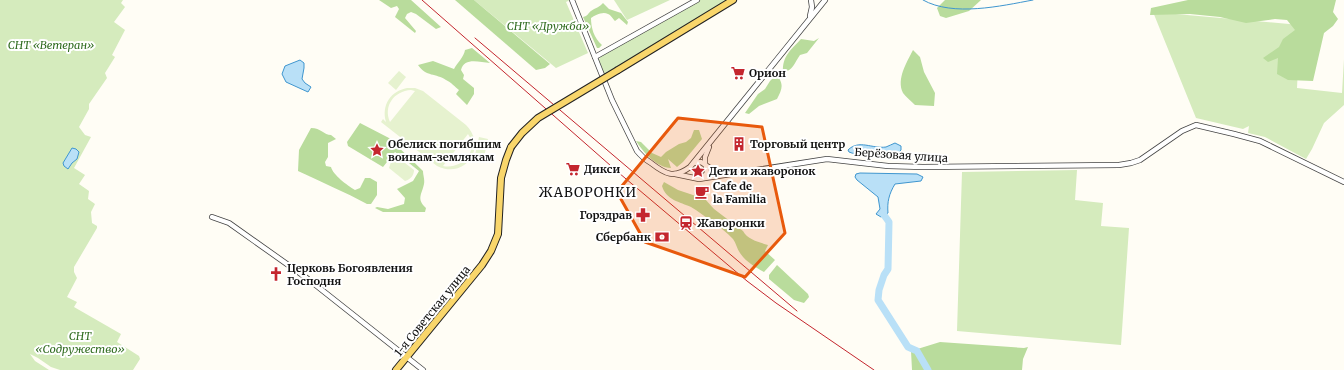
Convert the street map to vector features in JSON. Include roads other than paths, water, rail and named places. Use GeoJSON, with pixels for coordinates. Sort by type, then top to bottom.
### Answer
{"type":"FeatureCollection","features":[{"type":"Feature","properties":{"kind":"main road","name":"1-я Советская улица"},"geometry":{"type":"LineString","coordinates":[[396,370],[482,265],[491,251],[498,234],[501,178],[506,160],[511,147],[525,130],[538,118],[732,0]]}},
{"type":"Feature","properties":{"kind":"street"},"geometry":{"type":"LineString","coordinates":[[572,0],[617,112],[637,151],[643,158],[663,172],[698,179],[702,178],[707,173],[705,165],[706,152],[712,140]]}},
{"type":"Feature","properties":{"kind":"street"},"geometry":{"type":"LineString","coordinates":[[595,57],[697,0]]}},
{"type":"Feature","properties":{"kind":"street"},"geometry":{"type":"LineString","coordinates":[[808,21],[812,10],[811,0]]}},
{"type":"Feature","properties":{"kind":"street"},"geometry":{"type":"LineString","coordinates":[[694,177],[691,174],[692,166],[824,0]]}},
{"type":"Feature","properties":{"kind":"street","name":"Берёзовая улица"},"geometry":{"type":"LineString","coordinates":[[702,178],[827,159],[895,166],[955,168],[1128,164],[1140,160],[1182,130],[1196,125],[1260,141],[1344,182]]}},
{"type":"Feature","properties":{"kind":"street"},"geometry":{"type":"LineString","coordinates":[[675,174],[684,171],[698,162],[719,173],[727,174]]}},
{"type":"Feature","properties":{"kind":"street"},"geometry":{"type":"LineString","coordinates":[[212,217],[229,223],[302,274],[423,370]]}},
{"type":"Feature","properties":{"kind":"water"},"geometry":{"type":"Polygon","coordinates":[[[300,60],[304,63],[302,79],[311,87],[308,92],[286,82],[282,74],[285,66],[300,60]]]}},
{"type":"Feature","properties":{"kind":"water"},"geometry":{"type":"Polygon","coordinates":[[[895,143],[901,146],[901,150],[899,152],[856,154],[849,152],[848,150],[857,145],[886,147],[895,143]]]}},
{"type":"Feature","properties":{"kind":"water"},"geometry":{"type":"Polygon","coordinates":[[[72,148],[79,152],[77,159],[68,169],[63,163],[72,148]]]}},
{"type":"Feature","properties":{"kind":"water"},"geometry":{"type":"Polygon","coordinates":[[[856,174],[917,174],[923,177],[921,181],[895,184],[889,198],[888,213],[881,217],[876,214],[880,209],[878,197],[855,177],[856,174]]]}},
{"type":"Feature","properties":{"kind":"waterway"},"geometry":{"type":"LineString","coordinates":[[923,0],[948,8],[963,9],[977,9],[1033,0]]}},
{"type":"Feature","properties":{"kind":"waterway"},"geometry":{"type":"LineString","coordinates":[[884,215],[889,222],[888,269],[884,275],[879,290],[878,300],[908,347],[917,351],[928,370]]}},
{"type":"Feature","properties":{"kind":"railway"},"geometry":{"type":"LineString","coordinates":[[422,0],[619,173],[747,281],[776,303],[874,370]]}},
{"type":"Feature","properties":{"kind":"railway"},"geometry":{"type":"LineString","coordinates":[[475,38],[797,311]]}},
{"type":"Feature","properties":{"kind":"place","name":"Орион"},"geometry":{"type":"Point","coordinates":[738,73]}},
{"type":"Feature","properties":{"kind":"place","name":"Торговый центр"},"geometry":{"type":"Point","coordinates":[739,144]}},
{"type":"Feature","properties":{"kind":"place","name":"Обелиск погибшим воинам-землякам"},"geometry":{"type":"Point","coordinates":[377,150]}},
{"type":"Feature","properties":{"kind":"place","name":"Дикси"},"geometry":{"type":"Point","coordinates":[573,169]}},
{"type":"Feature","properties":{"kind":"place","name":"Дети и жаворонок"},"geometry":{"type":"Point","coordinates":[698,171]}},
{"type":"Feature","properties":{"kind":"place","name":"Cafe de la Familia"},"geometry":{"type":"Point","coordinates":[702,192]}},
{"type":"Feature","properties":{"kind":"place","name":"Горздрав"},"geometry":{"type":"Point","coordinates":[643,215]}},
{"type":"Feature","properties":{"kind":"place","name":"Жаворонки"},"geometry":{"type":"Point","coordinates":[686,223]}},
{"type":"Feature","properties":{"kind":"place","name":"Сбербанк"},"geometry":{"type":"Point","coordinates":[662,237]}},
{"type":"Feature","properties":{"kind":"place","name":"Церковь Богоявления Господня"},"geometry":{"type":"Point","coordinates":[276,274]}},
{"type":"Feature","properties":{"kind":"district","name":"ЖАВОРОНКИ"},"geometry":{"type":"Point","coordinates":[588,192]}},
{"type":"Feature","properties":{"kind":"park label","name":"СНТ «Дружба»"},"geometry":{"type":"Point","coordinates":[548,26]}},
{"type":"Feature","properties":{"kind":"park label","name":"СНТ «Ветеран»"},"geometry":{"type":"Point","coordinates":[51,45]}},
{"type":"Feature","properties":{"kind":"park label","name":"СНТ «Содружество»"},"geometry":{"type":"Point","coordinates":[80,342]}}]}
